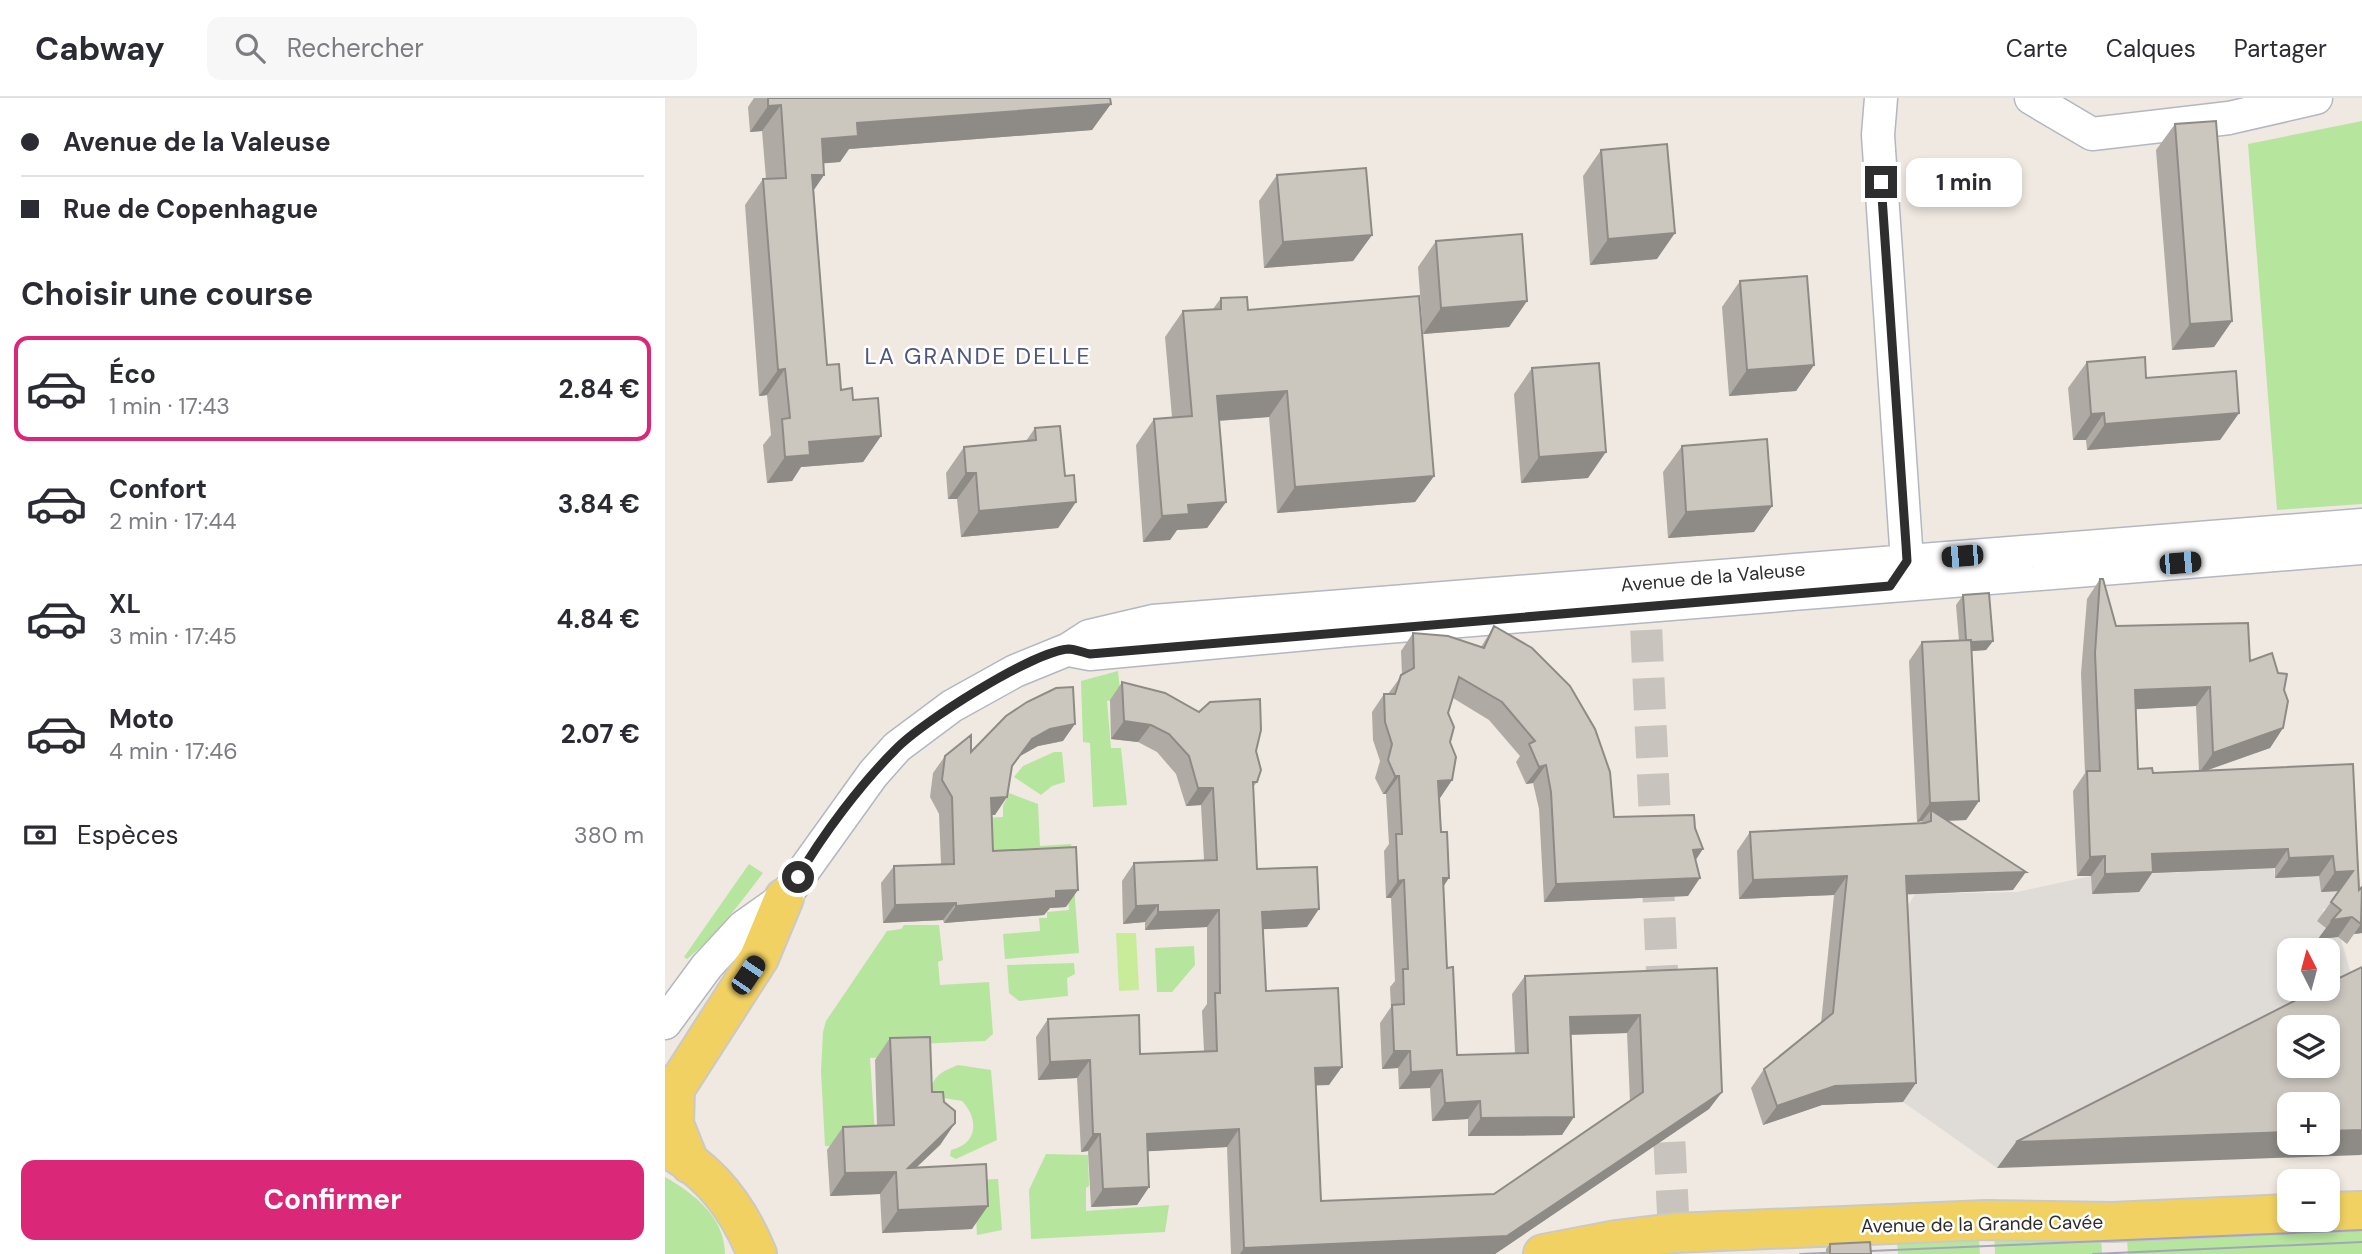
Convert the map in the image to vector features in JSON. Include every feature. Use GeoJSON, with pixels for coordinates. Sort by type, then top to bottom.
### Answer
{"type":"FeatureCollection","features":[{"type":"Feature","properties":{"kind":"main road"},"geometry":{"type":"LineString","coordinates":[[757,1254],[718,1186],[678,1156],[674,1124],[675,1089],[759,958],[784,898]]}},
{"type":"Feature","properties":{"kind":"main road"},"geometry":{"type":"LineString","coordinates":[[2340,1212],[2362,1211]]}},
{"type":"Feature","properties":{"kind":"main road","name":"Avenue de la Grande Cavée"},"geometry":{"type":"LineString","coordinates":[[1543,1254],[1616,1240],[1675,1244],[1986,1220],[2112,1222],[2277,1215]]}},
{"type":"Feature","properties":{"kind":"street"},"geometry":{"type":"LineString","coordinates":[[1881,98],[1878,135],[1898,573]]}},
{"type":"Feature","properties":{"kind":"street"},"geometry":{"type":"LineString","coordinates":[[2031,98],[2092,134],[2223,108],[2316,98]]}},
{"type":"Feature","properties":{"kind":"street","name":"Avenue de la Valeuse"},"geometry":{"type":"LineString","coordinates":[[665,1023],[707,966],[743,927],[784,898],[873,774],[897,747],[923,726],[983,688],[1015,671],[1069,649],[1089,636],[1153,621],[1322,620],[1898,573],[2362,525]]}},
{"type":"Feature","properties":{"kind":"street","name":"Avenue de la Valeuse"},"geometry":{"type":"LineString","coordinates":[[1898,573],[2362,548]]}},
{"type":"Feature","properties":{"kind":"green space"},"geometry":{"type":"Polygon","coordinates":[[[2362,121],[2362,504],[2277,510],[2248,144],[2362,121]]]}},
{"type":"Feature","properties":{"kind":"green space"},"geometry":{"type":"Polygon","coordinates":[[[1118,671],[1121,699],[1107,701],[1111,748],[1121,748],[1127,805],[1093,807],[1090,743],[1083,742],[1081,681],[1118,671]]]}},
{"type":"Feature","properties":{"kind":"green space"},"geometry":{"type":"Polygon","coordinates":[[[1054,752],[1062,752],[1065,782],[1052,786],[1041,795],[1014,777],[1023,766],[1054,752]]]}},
{"type":"Feature","properties":{"kind":"green space"},"geometry":{"type":"Polygon","coordinates":[[[1009,793],[1038,804],[1040,846],[1071,844],[1079,953],[1005,959],[1003,934],[1040,931],[1039,918],[1047,918],[1047,912],[1069,910],[1065,858],[994,864],[983,818],[1003,817],[1003,806],[1009,793]]]}},
{"type":"Feature","properties":{"kind":"green space"},"geometry":{"type":"Polygon","coordinates":[[[749,864],[763,873],[708,940],[687,959],[684,957],[749,864]]]}},
{"type":"Feature","properties":{"kind":"green space"},"geometry":{"type":"Polygon","coordinates":[[[904,925],[939,925],[943,960],[938,962],[940,985],[989,982],[993,1034],[985,1041],[915,1044],[911,1056],[870,1058],[876,1148],[825,1146],[821,1071],[826,1021],[887,931],[901,929],[904,925]]]}},
{"type":"Feature","properties":{"kind":"green space"},"geometry":{"type":"Polygon","coordinates":[[[1116,933],[1136,933],[1139,990],[1119,991],[1116,933]]]}},
{"type":"Feature","properties":{"kind":"green space"},"geometry":{"type":"Polygon","coordinates":[[[1194,946],[1195,965],[1172,992],[1157,992],[1155,948],[1194,946]]]}},
{"type":"Feature","properties":{"kind":"green space"},"geometry":{"type":"Polygon","coordinates":[[[1074,963],[1075,974],[1067,978],[1068,996],[1019,1001],[1009,993],[1007,965],[1074,963]]]}},
{"type":"Feature","properties":{"kind":"green space"},"geometry":{"type":"Polygon","coordinates":[[[958,1065],[991,1070],[997,1140],[956,1159],[950,1156],[951,1150],[960,1147],[971,1137],[971,1115],[962,1101],[938,1097],[931,1090],[937,1077],[958,1065]]]}},
{"type":"Feature","properties":{"kind":"green space"},"geometry":{"type":"Polygon","coordinates":[[[1046,1154],[1088,1155],[1089,1186],[1086,1188],[1086,1211],[1169,1205],[1165,1232],[1031,1239],[1029,1190],[1046,1154]]]}},
{"type":"Feature","properties":{"kind":"green space"},"geometry":{"type":"Polygon","coordinates":[[[665,1177],[697,1199],[714,1218],[724,1241],[725,1254],[665,1254],[665,1177]]]}},
{"type":"Feature","properties":{"kind":"green space"},"geometry":{"type":"Polygon","coordinates":[[[998,1179],[1002,1230],[977,1235],[974,1180],[998,1179]]]}},
{"type":"Feature","properties":{"kind":"green space"},"geometry":{"type":"Polygon","coordinates":[[[2362,1216],[2362,1254],[2128,1254],[2126,1226],[2277,1220],[2277,1232],[2340,1232],[2340,1217],[2362,1216]]]}},
{"type":"Feature","properties":{"kind":"green space"},"geometry":{"type":"Polygon","coordinates":[[[1994,1227],[2101,1236],[2102,1254],[1995,1254],[1994,1227]]]}},
{"type":"Feature","properties":{"kind":"green space"},"geometry":{"type":"Polygon","coordinates":[[[1979,1240],[1980,1254],[1898,1254],[1897,1242],[1979,1240]]]}},
{"type":"Feature","properties":{"kind":"shaded area"},"geometry":{"type":"Polygon","coordinates":[[[2274,868],[2275,878],[2344,875],[2337,893],[2339,907],[2323,909],[2323,913],[2340,936],[2355,987],[2340,995],[2340,938],[2277,938],[2277,1001],[2327,1001],[2300,1015],[2277,1015],[2277,1026],[1997,1168],[1903,1102],[1895,927],[1915,894],[2017,892],[2091,876],[2092,894],[2139,874],[2274,868]]]}},
{"type":"Feature","properties":{"kind":"building"},"geometry":{"type":"Polygon","coordinates":[[[768,98],[1110,98],[1111,104],[857,123],[858,136],[822,139],[824,175],[812,175],[827,365],[839,364],[841,390],[852,388],[853,400],[878,398],[881,436],[809,442],[810,455],[785,457],[782,419],[790,418],[785,369],[778,370],[763,179],[786,178],[781,105],[768,106],[768,98]]]}},
{"type":"Feature","properties":{"kind":"building"},"geometry":{"type":"Polygon","coordinates":[[[2216,121],[2232,321],[2190,324],[2175,124],[2216,121]]]}},
{"type":"Feature","properties":{"kind":"building"},"geometry":{"type":"Polygon","coordinates":[[[1667,144],[1675,233],[1608,239],[1601,150],[1667,144]]]}},
{"type":"Feature","properties":{"kind":"building"},"geometry":{"type":"Polygon","coordinates":[[[1366,168],[1372,235],[1283,242],[1277,175],[1366,168]]]}},
{"type":"Feature","properties":{"kind":"building"},"geometry":{"type":"Polygon","coordinates":[[[1522,234],[1527,301],[1441,308],[1436,241],[1522,234]]]}},
{"type":"Feature","properties":{"kind":"building"},"geometry":{"type":"Polygon","coordinates":[[[1807,276],[1814,365],[1747,370],[1740,281],[1807,276]]]}},
{"type":"Feature","properties":{"kind":"building"},"geometry":{"type":"Polygon","coordinates":[[[1419,296],[1434,476],[1295,487],[1287,391],[1217,396],[1226,502],[1188,505],[1189,514],[1162,516],[1154,419],[1192,416],[1183,311],[1221,309],[1221,298],[1247,297],[1248,310],[1419,296]]]}},
{"type":"Feature","properties":{"kind":"building"},"geometry":{"type":"Polygon","coordinates":[[[2145,357],[2146,378],[2236,371],[2239,413],[2105,424],[2104,413],[2091,414],[2087,362],[2145,357]]]}},
{"type":"Feature","properties":{"kind":"building"},"geometry":{"type":"Polygon","coordinates":[[[1599,363],[1606,452],[1539,457],[1532,368],[1599,363]]]}},
{"type":"Feature","properties":{"kind":"building"},"geometry":{"type":"Polygon","coordinates":[[[1060,426],[1065,476],[1074,475],[1076,502],[979,511],[976,473],[966,473],[964,447],[1036,440],[1035,428],[1060,426]]]}},
{"type":"Feature","properties":{"kind":"building"},"geometry":{"type":"Polygon","coordinates":[[[1767,439],[1772,506],[1686,512],[1682,446],[1767,439]]]}},
{"type":"Feature","properties":{"kind":"building"},"geometry":{"type":"Polygon","coordinates":[[[2100,579],[2103,579],[2116,626],[2248,623],[2250,661],[2272,653],[2278,673],[2287,674],[2284,690],[2288,701],[2283,728],[2213,753],[2210,687],[2135,690],[2138,769],[2152,768],[2153,773],[2353,764],[2359,890],[2362,887],[2361,924],[2352,917],[2332,920],[2341,910],[2331,902],[2353,871],[2335,872],[2333,856],[2289,858],[2288,849],[2152,854],[2153,872],[2105,874],[2105,856],[2090,857],[2087,771],[2100,771],[2095,653],[2100,579]]]}},
{"type":"Feature","properties":{"kind":"building"},"geometry":{"type":"Polygon","coordinates":[[[1989,593],[1993,641],[1966,640],[1963,595],[1989,593]]]}},
{"type":"Feature","properties":{"kind":"building"},"geometry":{"type":"Polygon","coordinates":[[[1494,626],[1532,648],[1570,686],[1595,729],[1610,772],[1614,817],[1694,815],[1695,828],[1703,849],[1693,850],[1700,878],[1556,884],[1551,792],[1546,765],[1539,767],[1529,744],[1535,741],[1502,702],[1459,677],[1448,713],[1454,727],[1450,742],[1456,757],[1452,780],[1438,781],[1441,832],[1447,832],[1449,878],[1443,878],[1447,968],[1453,967],[1457,1055],[1528,1053],[1525,976],[1717,968],[1722,1092],[1507,1236],[1244,1248],[1239,1129],[1147,1134],[1149,1187],[1103,1189],[1100,1134],[1093,1134],[1090,1060],[1050,1062],[1048,1019],[1139,1015],[1140,1054],[1217,1051],[1215,993],[1220,993],[1219,910],[1158,912],[1158,905],[1136,906],[1134,863],[1217,860],[1213,788],[1198,788],[1189,756],[1169,734],[1151,725],[1124,721],[1122,682],[1165,693],[1199,712],[1210,702],[1260,699],[1261,730],[1256,751],[1261,770],[1257,782],[1253,782],[1257,869],[1317,867],[1319,909],[1262,912],[1266,991],[1338,988],[1342,1067],[1315,1068],[1321,1201],[1494,1194],[1643,1092],[1640,1015],[1570,1017],[1574,1117],[1481,1118],[1480,1101],[1445,1103],[1442,1070],[1411,1072],[1410,1051],[1394,1051],[1392,1005],[1404,1004],[1403,969],[1408,969],[1404,880],[1398,881],[1396,834],[1402,834],[1399,776],[1395,776],[1388,760],[1392,744],[1385,722],[1384,694],[1395,694],[1401,675],[1414,668],[1413,633],[1448,636],[1484,648],[1494,626]]]}},
{"type":"Feature","properties":{"kind":"building"},"geometry":{"type":"Polygon","coordinates":[[[1971,640],[1979,801],[1930,803],[1922,642],[1971,640]]]}},
{"type":"Feature","properties":{"kind":"building"},"geometry":{"type":"Polygon","coordinates":[[[1073,687],[1075,724],[1050,729],[1032,739],[1012,766],[1007,797],[991,798],[993,851],[1076,847],[1078,890],[1056,891],[1056,898],[956,906],[956,903],[895,905],[894,866],[954,864],[952,797],[942,780],[945,756],[971,735],[971,752],[1006,716],[1027,702],[1056,688],[1073,687]]]}},
{"type":"Feature","properties":{"kind":"building"},"geometry":{"type":"Polygon","coordinates":[[[1931,810],[2026,872],[1906,876],[1916,1083],[1835,1086],[1777,1106],[1764,1069],[1833,1013],[1847,876],[1753,880],[1750,832],[1925,823],[1931,821],[1931,810]]]}},
{"type":"Feature","properties":{"kind":"building"},"geometry":{"type":"Polygon","coordinates":[[[2362,967],[2362,1130],[2340,1131],[2340,1092],[2277,1092],[2277,1132],[2016,1142],[2294,1001],[2340,1001],[2340,978],[2362,967]]]}},
{"type":"Feature","properties":{"kind":"building"},"geometry":{"type":"Polygon","coordinates":[[[930,1037],[932,1092],[943,1092],[944,1102],[955,1111],[955,1123],[908,1168],[986,1164],[988,1206],[898,1210],[896,1172],[845,1173],[843,1127],[894,1125],[890,1038],[930,1037]]]}},
{"type":"Feature","properties":{"kind":"building"},"geometry":{"type":"Polygon","coordinates":[[[1870,1242],[1871,1254],[1830,1254],[1830,1244],[1870,1242]]]}},
{"type":"Feature","properties":{"kind":"tunnel"},"geometry":{"type":"LineString","coordinates":[[1644,582],[1664,1014]]}},
{"type":"Feature","properties":{"kind":"tunnel"},"geometry":{"type":"LineString","coordinates":[[1667,1094],[1674,1233]]}},
{"type":"Feature","properties":{"kind":"tram line"},"geometry":{"type":"LineString","coordinates":[[1800,1254],[2362,1230]]}},
{"type":"Feature","properties":{"kind":"tram line"},"geometry":{"type":"LineString","coordinates":[[2093,1254],[2362,1242]]}},
{"type":"Feature","properties":{"kind":"district","name":"LA GRANDE DELLE"},"geometry":{"type":"Point","coordinates":[978,356]}},
{"type":"Feature","properties":{"kind":"route"},"geometry":{"type":"LineString","coordinates":[[798,877],[873,774],[897,747],[952,706],[983,688],[1015,671],[1069,649],[1090,654],[1890,586],[1907,561],[1881,182]]}}]}
